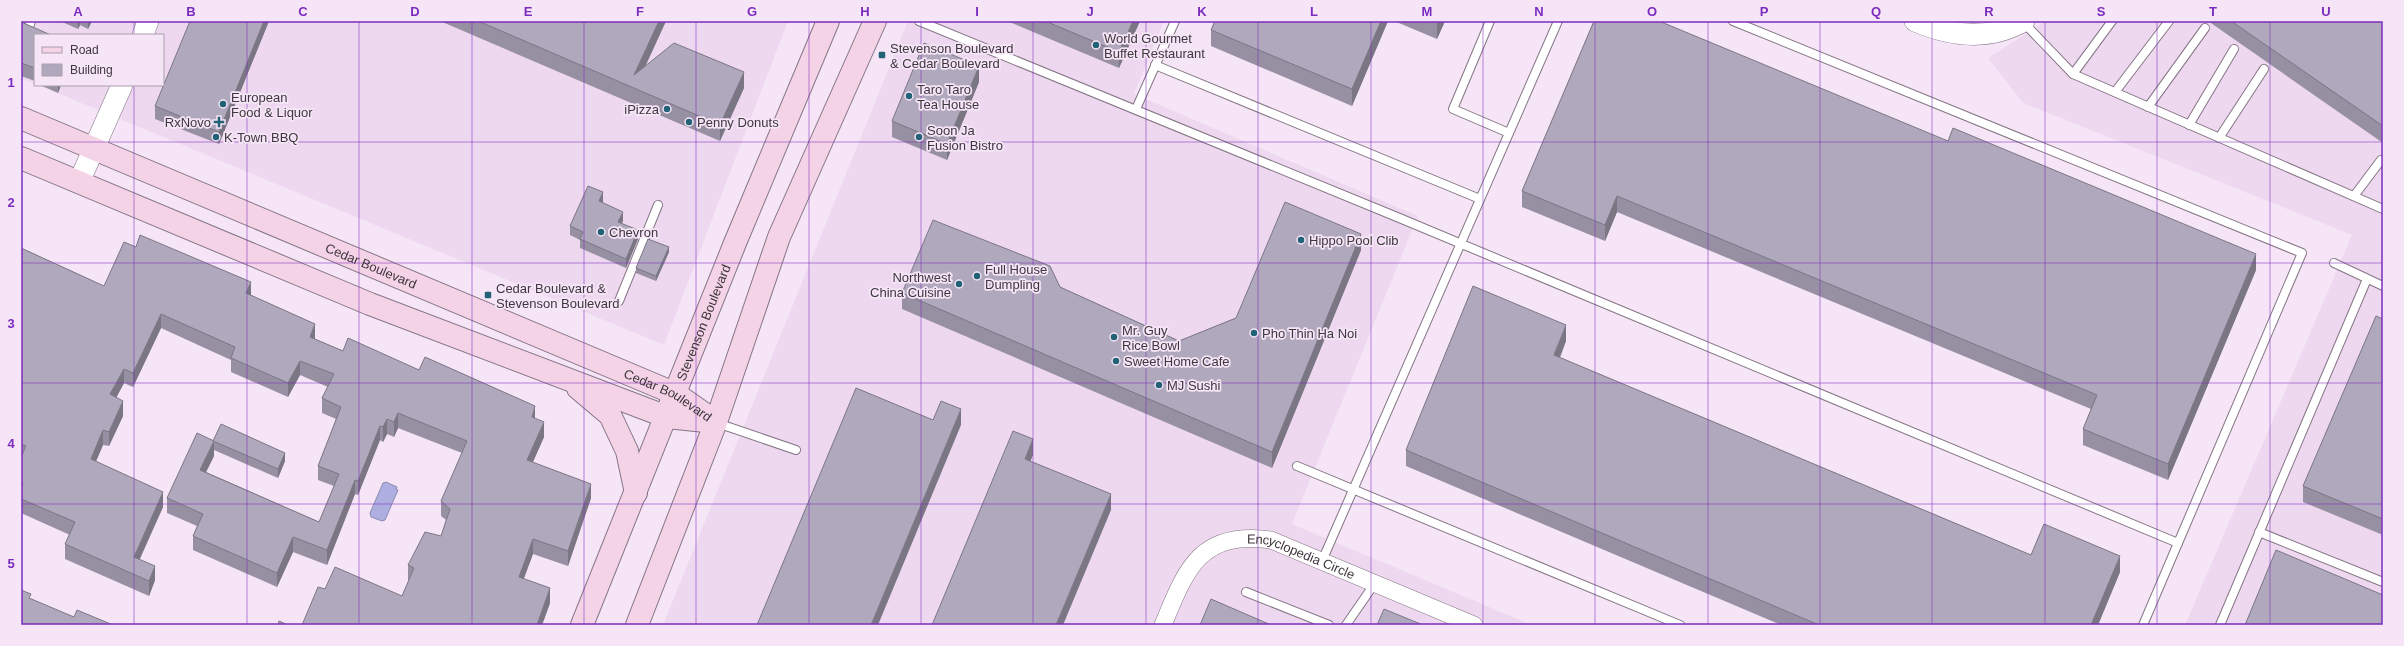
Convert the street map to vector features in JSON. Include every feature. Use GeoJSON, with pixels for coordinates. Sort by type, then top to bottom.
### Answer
{"type":"FeatureCollection","features":[{"type":"Feature","properties":{"kind":"main road","name":"Stevenson Boulevard"},"geometry":{"type":"LineString","coordinates":[[582,625],[667,417],[735,243],[828,21]]}},
{"type":"Feature","properties":{"kind":"main road"},"geometry":{"type":"LineString","coordinates":[[637,625],[716,422],[780,237],[875,21]]}},
{"type":"Feature","properties":{"kind":"main road","name":"Cedar Boulevard"},"geometry":{"type":"LineString","coordinates":[[21,118],[676,394],[716,422]]}},
{"type":"Feature","properties":{"kind":"main road","name":"Cedar Boulevard"},"geometry":{"type":"LineString","coordinates":[[21,158],[370,304],[563,376],[667,417],[716,422]]}},
{"type":"Feature","properties":{"kind":"main road"},"geometry":{"type":"LineString","coordinates":[[563,376],[610,415],[627,451],[636,493]]}},
{"type":"Feature","properties":{"kind":"street"},"geometry":{"type":"LineString","coordinates":[[143,34],[148,21]]}},
{"type":"Feature","properties":{"kind":"street"},"geometry":{"type":"LineString","coordinates":[[1915,21],[1937,30],[1972,36],[2003,31],[2023,21]]}},
{"type":"Feature","properties":{"kind":"street"},"geometry":{"type":"LineString","coordinates":[[79,182],[122,86]]}},
{"type":"Feature","properties":{"kind":"street","name":"Encyclopedia Circle"},"geometry":{"type":"LineString","coordinates":[[1163,625],[1182,578],[1199,556],[1223,543],[1249,537],[1271,540],[1474,625]]}},
{"type":"Feature","properties":{"kind":"lane"},"geometry":{"type":"LineString","coordinates":[[28,30],[31,21]]}},
{"type":"Feature","properties":{"kind":"lane"},"geometry":{"type":"LineString","coordinates":[[919,21],[1136,109],[2178,543]]}},
{"type":"Feature","properties":{"kind":"lane"},"geometry":{"type":"LineString","coordinates":[[1136,109],[1175,21]]}},
{"type":"Feature","properties":{"kind":"lane"},"geometry":{"type":"LineString","coordinates":[[1490,21],[1453,109],[1509,133]]}},
{"type":"Feature","properties":{"kind":"lane"},"geometry":{"type":"LineString","coordinates":[[1322,561],[1558,21]]}},
{"type":"Feature","properties":{"kind":"lane"},"geometry":{"type":"LineString","coordinates":[[1733,21],[2302,253],[2143,625]]}},
{"type":"Feature","properties":{"kind":"lane"},"geometry":{"type":"LineString","coordinates":[[2023,21],[2073,74],[2383,209]]}},
{"type":"Feature","properties":{"kind":"lane"},"geometry":{"type":"LineString","coordinates":[[2073,74],[2112,21]]}},
{"type":"Feature","properties":{"kind":"lane"},"geometry":{"type":"LineString","coordinates":[[2115,92],[2169,21]]}},
{"type":"Feature","properties":{"kind":"lane"},"geometry":{"type":"LineString","coordinates":[[2148,107],[2205,28]]}},
{"type":"Feature","properties":{"kind":"lane"},"geometry":{"type":"LineString","coordinates":[[2189,124],[2234,49]]}},
{"type":"Feature","properties":{"kind":"lane"},"geometry":{"type":"LineString","coordinates":[[1156,65],[1480,199]]}},
{"type":"Feature","properties":{"kind":"lane"},"geometry":{"type":"LineString","coordinates":[[2219,138],[2264,69]]}},
{"type":"Feature","properties":{"kind":"lane"},"geometry":{"type":"LineString","coordinates":[[2354,196],[2381,160]]}},
{"type":"Feature","properties":{"kind":"lane"},"geometry":{"type":"LineString","coordinates":[[619,301],[658,205]]}},
{"type":"Feature","properties":{"kind":"lane"},"geometry":{"type":"LineString","coordinates":[[2334,263],[2383,286]]}},
{"type":"Feature","properties":{"kind":"lane"},"geometry":{"type":"LineString","coordinates":[[2220,625],[2367,279]]}},
{"type":"Feature","properties":{"kind":"lane"},"geometry":{"type":"LineString","coordinates":[[716,422],[796,450]]}},
{"type":"Feature","properties":{"kind":"lane"},"geometry":{"type":"LineString","coordinates":[[1296,466],[1680,625]]}},
{"type":"Feature","properties":{"kind":"lane"},"geometry":{"type":"LineString","coordinates":[[2259,532],[2383,582]]}},
{"type":"Feature","properties":{"kind":"lane"},"geometry":{"type":"LineString","coordinates":[[1346,625],[1375,583]]}},
{"type":"Feature","properties":{"kind":"lane"},"geometry":{"type":"LineString","coordinates":[[1246,592],[1329,625]]}},
{"type":"Feature","properties":{"kind":"shaded area"},"geometry":{"type":"Polygon","coordinates":[[[21,21],[788,21],[664,345],[40,86],[164,86],[164,34],[34,34],[34,84],[21,78],[21,21]]]}},
{"type":"Feature","properties":{"kind":"shaded area"},"geometry":{"type":"Polygon","coordinates":[[[908,21],[1164,21],[1134,94],[1418,216],[1292,524],[1532,625],[663,625],[908,21]]]}},
{"type":"Feature","properties":{"kind":"shaded area"},"geometry":{"type":"Polygon","coordinates":[[[2045,21],[2383,21],[2383,625],[2185,625],[2352,235],[2023,103],[1988,58],[2045,21]]]}},
{"type":"Feature","properties":{"kind":"water"},"geometry":{"type":"Polygon","coordinates":[[[386,482],[397,487],[396,489],[398,490],[385,520],[382,521],[371,517],[370,513],[383,483],[386,482]]]}},
{"type":"Feature","properties":{"kind":"building"},"geometry":{"type":"Polygon","coordinates":[[[190,21],[264,21],[219,132],[155,106],[190,21]]]}},
{"type":"Feature","properties":{"kind":"building"},"geometry":{"type":"Polygon","coordinates":[[[478,21],[659,21],[634,75],[674,43],[744,72],[720,125],[478,21]]]}},
{"type":"Feature","properties":{"kind":"building"},"geometry":{"type":"Polygon","coordinates":[[[1045,21],[1133,21],[1119,52],[1045,21]]]}},
{"type":"Feature","properties":{"kind":"building"},"geometry":{"type":"Polygon","coordinates":[[[1215,21],[1381,21],[1352,89],[1211,30],[1215,21]]]}},
{"type":"Feature","properties":{"kind":"building"},"geometry":{"type":"Polygon","coordinates":[[[1594,21],[1659,21],[1948,141],[1953,128],[2256,254],[2168,464],[2083,429],[2097,395],[1617,196],[1605,225],[1522,191],[1594,21]]]}},
{"type":"Feature","properties":{"kind":"building"},"geometry":{"type":"Polygon","coordinates":[[[2231,21],[2383,21],[2383,126],[2231,21]]]}},
{"type":"Feature","properties":{"kind":"building"},"geometry":{"type":"Polygon","coordinates":[[[21,22],[49,34],[34,34],[34,68],[21,63],[21,22]]]}},
{"type":"Feature","properties":{"kind":"building"},"geometry":{"type":"Polygon","coordinates":[[[924,43],[979,66],[947,144],[892,121],[924,43]]]}},
{"type":"Feature","properties":{"kind":"building"},"geometry":{"type":"Polygon","coordinates":[[[588,186],[603,192],[599,201],[623,212],[618,222],[638,230],[626,259],[580,239],[583,232],[570,226],[588,186]]]}},
{"type":"Feature","properties":{"kind":"building"},"geometry":{"type":"Polygon","coordinates":[[[1285,202],[1361,234],[1272,452],[902,293],[933,220],[1050,266],[1060,287],[1179,341],[1236,318],[1285,202]]]}},
{"type":"Feature","properties":{"kind":"building"},"geometry":{"type":"Polygon","coordinates":[[[140,235],[251,282],[246,293],[315,324],[310,337],[343,351],[348,338],[419,370],[425,357],[535,406],[532,417],[544,422],[527,460],[591,484],[568,551],[533,539],[519,577],[550,588],[537,625],[302,625],[318,587],[325,589],[335,567],[402,596],[414,568],[408,565],[425,532],[441,536],[450,509],[441,501],[467,441],[398,413],[394,422],[387,419],[383,427],[380,426],[358,481],[355,480],[327,550],[293,537],[277,573],[193,536],[203,514],[167,498],[197,433],[214,441],[200,470],[319,522],[339,474],[318,466],[341,407],[322,398],[334,374],[300,361],[288,383],[231,358],[235,347],[161,314],[133,373],[124,369],[110,394],[123,401],[109,432],[103,430],[91,459],[163,492],[134,557],[155,566],[149,581],[65,544],[75,522],[21,499],[21,488],[23,484],[21,483],[21,457],[26,446],[21,444],[21,248],[104,286],[124,242],[136,247],[140,235]]]}},
{"type":"Feature","properties":{"kind":"building"},"geometry":{"type":"Polygon","coordinates":[[[648,239],[669,247],[656,276],[636,268],[648,239]]]}},
{"type":"Feature","properties":{"kind":"building"},"geometry":{"type":"Polygon","coordinates":[[[1473,286],[1566,325],[1554,355],[2031,555],[2044,524],[2120,556],[2091,625],[1819,625],[1406,450],[1473,286]]]}},
{"type":"Feature","properties":{"kind":"building"},"geometry":{"type":"Polygon","coordinates":[[[2376,316],[2383,319],[2383,519],[2303,486],[2376,316]]]}},
{"type":"Feature","properties":{"kind":"building"},"geometry":{"type":"Polygon","coordinates":[[[856,388],[933,420],[941,401],[961,409],[871,625],[757,625],[856,388]]]}},
{"type":"Feature","properties":{"kind":"building"},"geometry":{"type":"Polygon","coordinates":[[[221,424],[285,453],[278,469],[213,441],[221,424]]]}},
{"type":"Feature","properties":{"kind":"building"},"geometry":{"type":"Polygon","coordinates":[[[1013,431],[1033,439],[1025,459],[1111,494],[1056,625],[932,625],[1013,431]]]}},
{"type":"Feature","properties":{"kind":"building"},"geometry":{"type":"Polygon","coordinates":[[[2276,550],[2383,595],[2383,625],[2245,625],[2276,550]]]}},
{"type":"Feature","properties":{"kind":"building"},"geometry":{"type":"Polygon","coordinates":[[[21,590],[31,594],[29,598],[74,617],[77,610],[113,625],[21,625],[21,590]]]}},
{"type":"Feature","properties":{"kind":"building"},"geometry":{"type":"Polygon","coordinates":[[[1211,599],[1271,625],[1200,625],[1211,599]]]}},
{"type":"Feature","properties":{"kind":"building"},"geometry":{"type":"Polygon","coordinates":[[[1384,609],[1423,625],[1377,625],[1384,609]]]}},
{"type":"Feature","properties":{"kind":"building"},"geometry":{"type":"Polygon","coordinates":[[[279,621],[288,625],[278,625],[279,621]]]}},
{"type":"Feature","properties":{"kind":"place","name":"World Gourmet Buffet Restaurant"},"geometry":{"type":"Point","coordinates":[1096,45]}},
{"type":"Feature","properties":{"kind":"place","name":"Stevenson Boulevard & Cedar Boulevard"},"geometry":{"type":"Point","coordinates":[882,55]}},
{"type":"Feature","properties":{"kind":"place","name":"Taro Taro Tea House"},"geometry":{"type":"Point","coordinates":[909,96]}},
{"type":"Feature","properties":{"kind":"place","name":"European Food & Liquor"},"geometry":{"type":"Point","coordinates":[223,104]}},
{"type":"Feature","properties":{"kind":"place","name":"iPizza"},"geometry":{"type":"Point","coordinates":[667,109]}},
{"type":"Feature","properties":{"kind":"place","name":"RxNovo"},"geometry":{"type":"Point","coordinates":[219,122]}},
{"type":"Feature","properties":{"kind":"place","name":"Penny Donuts"},"geometry":{"type":"Point","coordinates":[689,122]}},
{"type":"Feature","properties":{"kind":"place","name":"K-Town BBQ"},"geometry":{"type":"Point","coordinates":[216,137]}},
{"type":"Feature","properties":{"kind":"place","name":"Soon Ja Fusion Bistro"},"geometry":{"type":"Point","coordinates":[919,137]}},
{"type":"Feature","properties":{"kind":"place","name":"Chevron"},"geometry":{"type":"Point","coordinates":[601,232]}},
{"type":"Feature","properties":{"kind":"place","name":"Hippo Pool Clib"},"geometry":{"type":"Point","coordinates":[1301,240]}},
{"type":"Feature","properties":{"kind":"place","name":"Full House Dumpling"},"geometry":{"type":"Point","coordinates":[977,276]}},
{"type":"Feature","properties":{"kind":"place","name":"Northwest China Cuisine"},"geometry":{"type":"Point","coordinates":[959,284]}},
{"type":"Feature","properties":{"kind":"place","name":"Cedar Boulevard & Stevenson Boulevard"},"geometry":{"type":"Point","coordinates":[488,295]}},
{"type":"Feature","properties":{"kind":"place","name":"Pho Thin Ha Noi"},"geometry":{"type":"Point","coordinates":[1254,333]}},
{"type":"Feature","properties":{"kind":"place","name":"Mr. Guy Rice Bowl"},"geometry":{"type":"Point","coordinates":[1114,337]}},
{"type":"Feature","properties":{"kind":"place","name":"Sweet Home Cafe"},"geometry":{"type":"Point","coordinates":[1116,361]}},
{"type":"Feature","properties":{"kind":"place","name":"MJ Sushi"},"geometry":{"type":"Point","coordinates":[1159,385]}}]}
